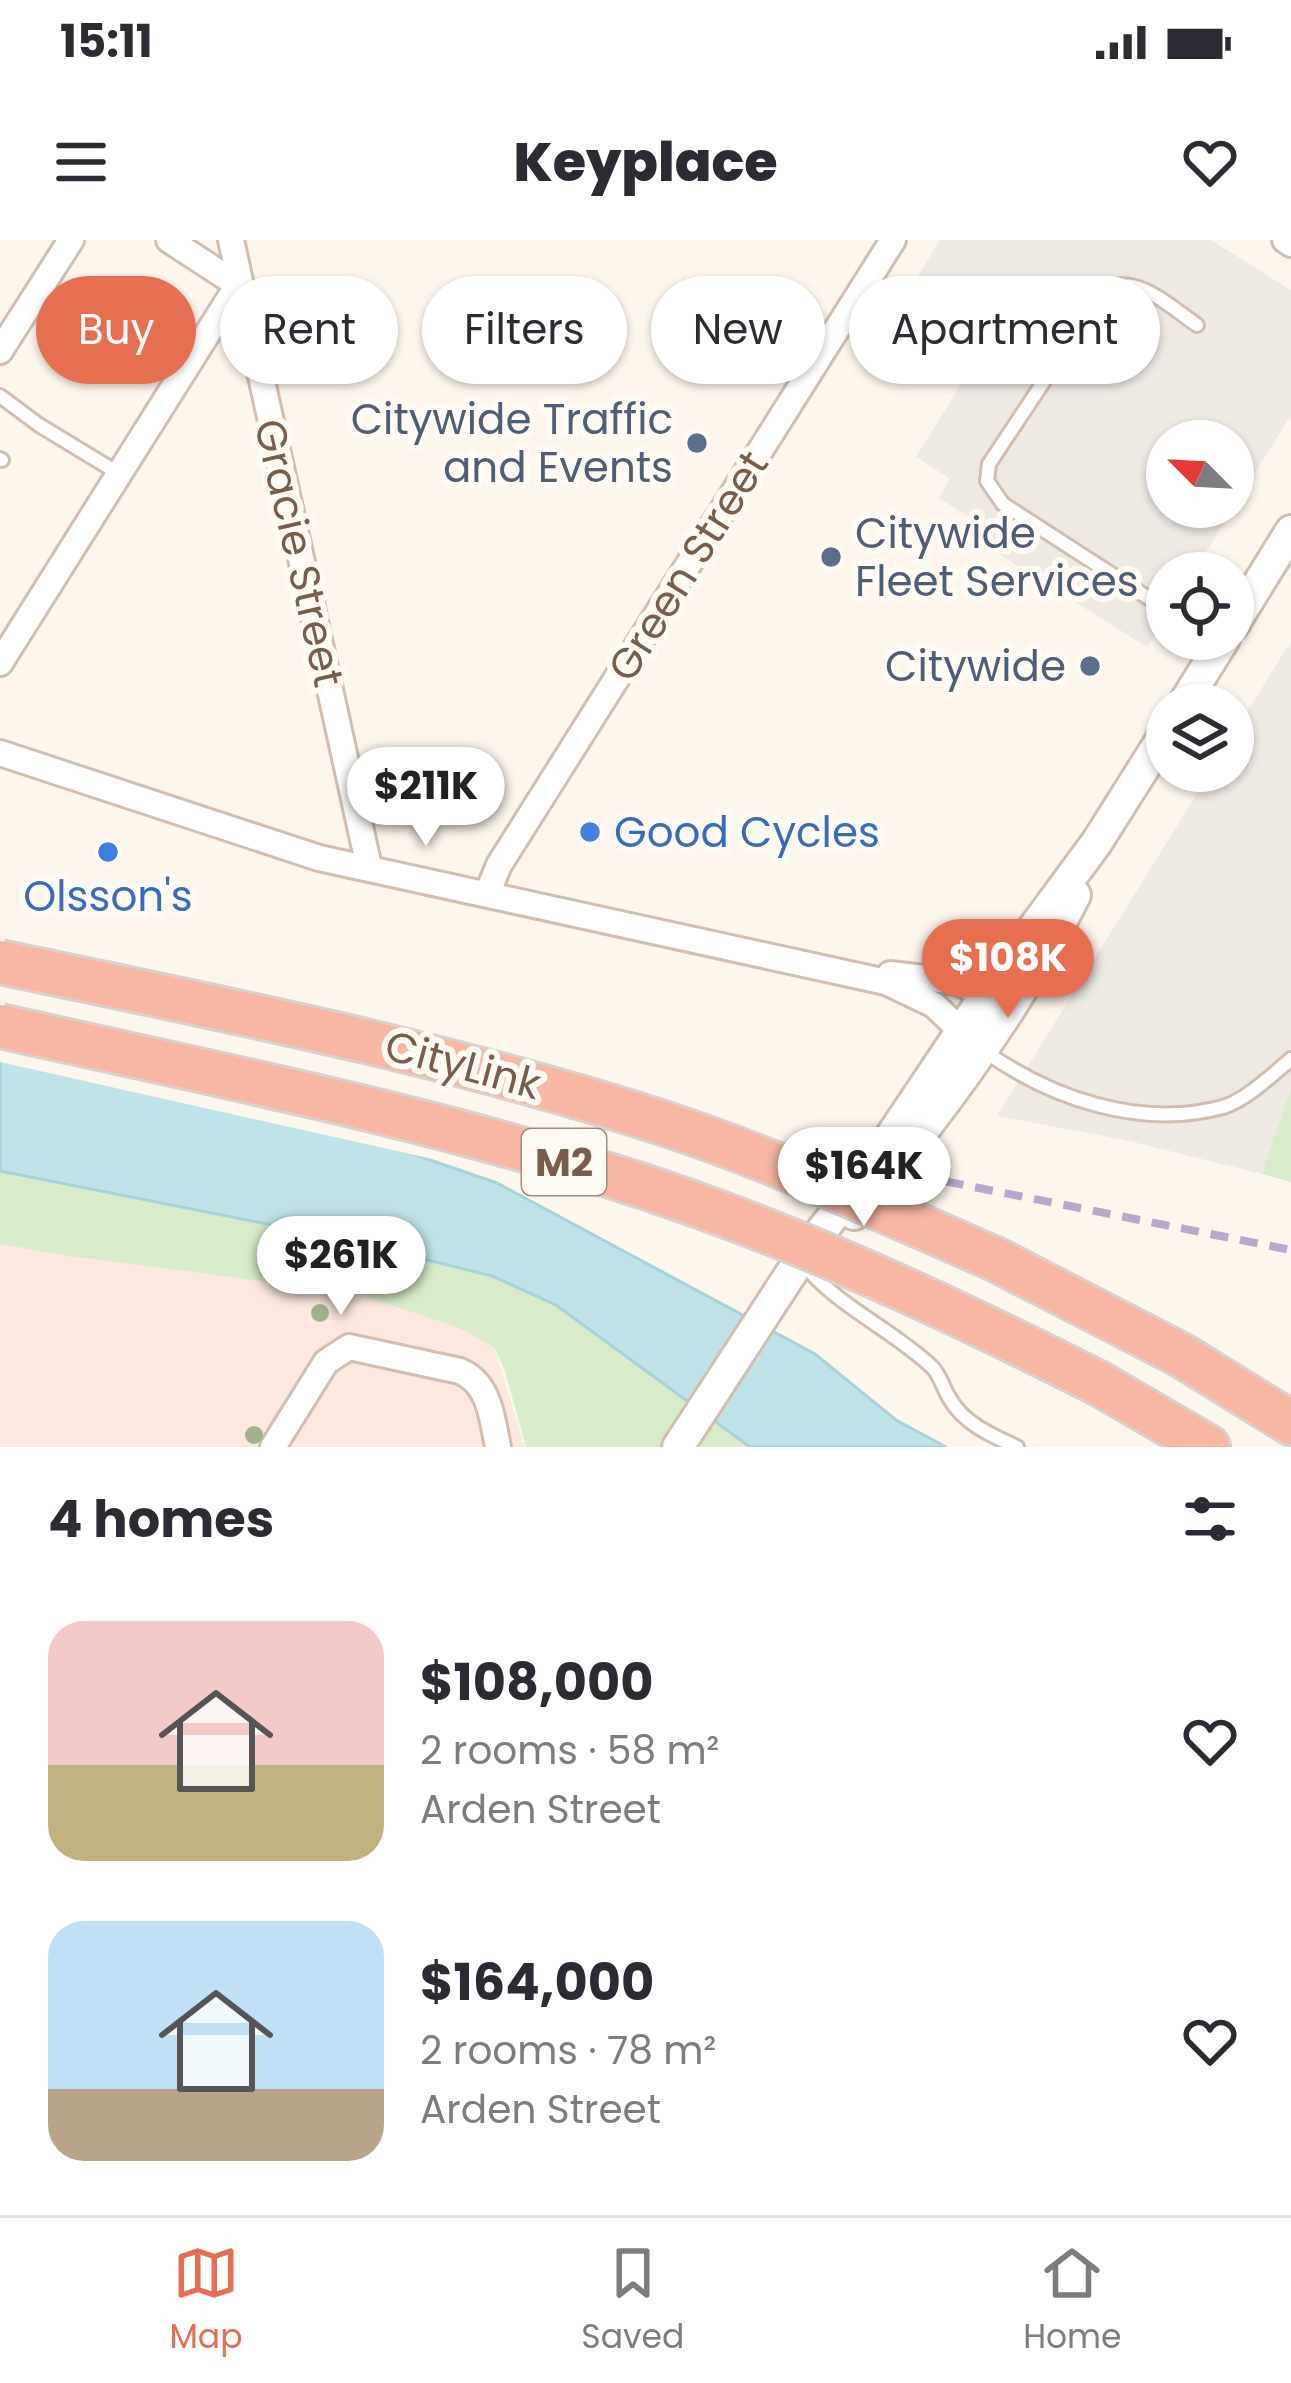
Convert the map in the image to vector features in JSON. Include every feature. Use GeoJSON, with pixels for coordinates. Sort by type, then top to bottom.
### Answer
{"type":"FeatureCollection","features":[{"type":"Feature","properties":{"kind":"highway","name":"CityLink"},"geometry":{"type":"LineString","coordinates":[[0,962],[368,1040],[670,1125],[995,1259],[1181,1355],[1291,1423]]}},
{"type":"Feature","properties":{"kind":"highway","name":"CityLink"},"geometry":{"type":"LineString","coordinates":[[0,1026],[384,1112],[610,1175],[798,1242],[941,1303],[1100,1384],[1208,1447]]}},
{"type":"Feature","properties":{"kind":"highway"},"geometry":{"type":"LineString","coordinates":[[1181,1355],[1291,1402]]}},
{"type":"Feature","properties":{"kind":"street"},"geometry":{"type":"LineString","coordinates":[[0,351],[70,240]]}},
{"type":"Feature","properties":{"kind":"street"},"geometry":{"type":"LineString","coordinates":[[169,240],[224,276]]}},
{"type":"Feature","properties":{"kind":"street","name":"Gracie Street"},"geometry":{"type":"LineString","coordinates":[[231,240],[237,276]]}},
{"type":"Feature","properties":{"kind":"street","name":"Green Street"},"geometry":{"type":"LineString","coordinates":[[487,894],[499,865],[893,240]]}},
{"type":"Feature","properties":{"kind":"street"},"geometry":{"type":"LineString","coordinates":[[0,663],[33,626],[119,474],[220,314]]}},
{"type":"Feature","properties":{"kind":"street","name":"Gracie Street"},"geometry":{"type":"LineString","coordinates":[[260,384],[369,866]]}},
{"type":"Feature","properties":{"kind":"street"},"geometry":{"type":"LineString","coordinates":[[1254,589],[1291,531]]}},
{"type":"Feature","properties":{"kind":"street"},"geometry":{"type":"LineString","coordinates":[[0,753],[319,858],[846,970],[911,991],[934,1005],[972,1041]]}},
{"type":"Feature","properties":{"kind":"street"},"geometry":{"type":"LineString","coordinates":[[678,1447],[793,1271],[998,1003],[1051,944],[1146,765]]}},
{"type":"Feature","properties":{"kind":"street"},"geometry":{"type":"LineString","coordinates":[[846,970],[951,980],[998,1003]]}},
{"type":"Feature","properties":{"kind":"street"},"geometry":{"type":"LineString","coordinates":[[273,1447],[326,1362],[349,1347],[474,1377],[483,1389],[492,1441]]}},
{"type":"Feature","properties":{"kind":"lane"},"geometry":{"type":"LineString","coordinates":[[1146,596],[1003,504],[987,481],[988,464],[1105,289],[1120,282],[1139,286],[1197,326]]}},
{"type":"Feature","properties":{"kind":"lane"},"geometry":{"type":"LineString","coordinates":[[0,396],[119,474]]}},
{"type":"Feature","properties":{"kind":"lane"},"geometry":{"type":"LineString","coordinates":[[972,1041],[1024,1079],[1063,1096],[1124,1110],[1171,1114],[1226,1106],[1291,1059]]}},
{"type":"Feature","properties":{"kind":"lane"},"geometry":{"type":"LineString","coordinates":[[793,1271],[934,1370],[949,1399],[966,1417],[1018,1447]]}},
{"type":"Feature","properties":{"kind":"shaded area"},"geometry":{"type":"Polygon","coordinates":[[[940,240],[1211,240],[1291,290],[1291,415],[1254,475],[1254,420],[1146,420],[1146,528],[1221,528],[1206,552],[1146,552],[1146,646],[973,538],[981,525],[939,498],[950,479],[916,457],[961,384],[1160,384],[1160,276],[918,276],[940,240]]]}},
{"type":"Feature","properties":{"kind":"shaded area"},"geometry":{"type":"Polygon","coordinates":[[[1291,641],[1291,1088],[1262,1174],[1125,1140],[997,1116],[1198,792],[1254,792],[1254,701],[1291,641]]]}},
{"type":"Feature","properties":{"kind":"shaded area"},"geometry":{"type":"Polygon","coordinates":[[[0,1232],[355,1293],[459,1328],[494,1347],[525,1447],[0,1447],[0,1232]]]}},
{"type":"Feature","properties":{"kind":"green space"},"geometry":{"type":"Polygon","coordinates":[[[1291,1088],[1291,1182],[1262,1174],[1291,1088]]]}},
{"type":"Feature","properties":{"kind":"green space"},"geometry":{"type":"Polygon","coordinates":[[[0,1171],[343,1239],[492,1276],[556,1305],[750,1447],[526,1447],[494,1347],[459,1328],[355,1293],[0,1244],[0,1171]]]}},
{"type":"Feature","properties":{"kind":"water"},"geometry":{"type":"Polygon","coordinates":[[[0,1056],[404,1151],[497,1183],[815,1354],[896,1420],[946,1447],[750,1447],[556,1305],[492,1276],[343,1239],[0,1171],[0,1056]]]}},
{"type":"Feature","properties":{"kind":"pier"},"geometry":{"type":"Polygon","coordinates":[[[0,1050],[405,1145],[468,1167],[0,1062],[0,1050]]]}},
{"type":"Feature","properties":{"kind":"railway"},"geometry":{"type":"LineString","coordinates":[[828,1158],[1291,1250]]}},
{"type":"Feature","properties":{"kind":"place","name":"Citywide Traffic and Events"},"geometry":{"type":"Point","coordinates":[697,443]}},
{"type":"Feature","properties":{"kind":"place","name":"Citywide Fleet Services"},"geometry":{"type":"Point","coordinates":[831,557]}},
{"type":"Feature","properties":{"kind":"place","name":"Citywide"},"geometry":{"type":"Point","coordinates":[1090,666]}},
{"type":"Feature","properties":{"kind":"place","name":"Good Cycles"},"geometry":{"type":"Point","coordinates":[590,832]}},
{"type":"Feature","properties":{"kind":"place","name":"Olsson's"},"geometry":{"type":"Point","coordinates":[108,852]}}]}
